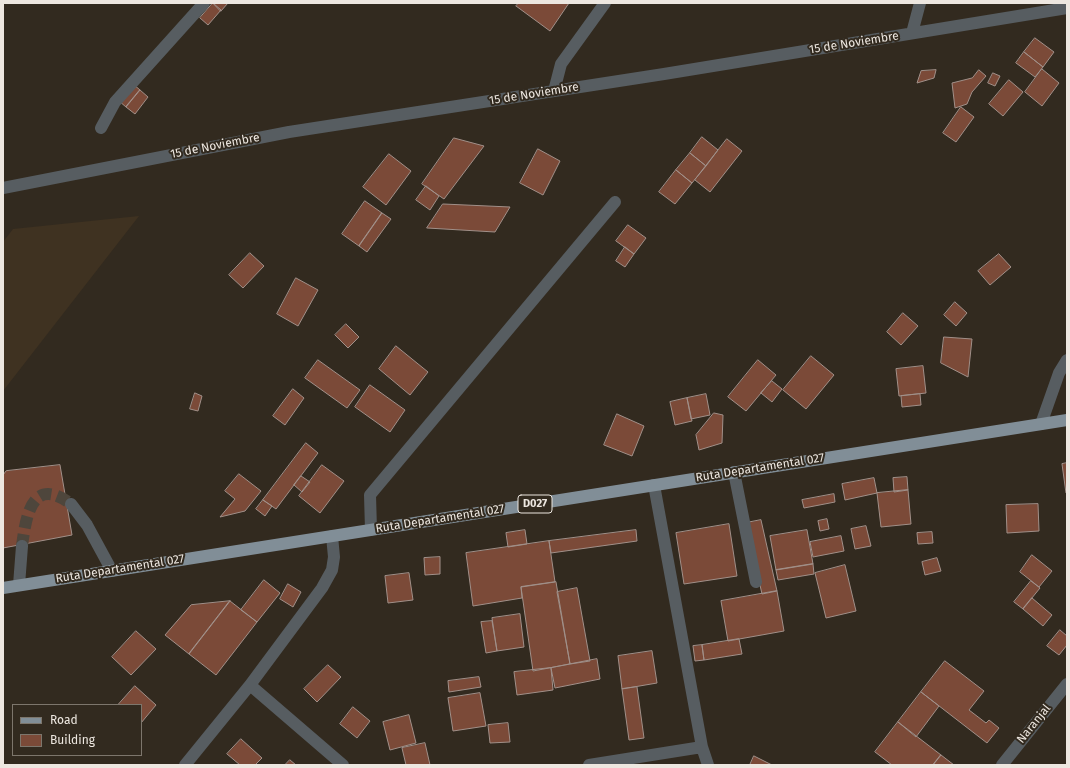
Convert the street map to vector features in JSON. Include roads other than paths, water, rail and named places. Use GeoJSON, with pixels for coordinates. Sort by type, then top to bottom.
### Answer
{"type":"FeatureCollection","features":[{"type":"Feature","properties":{"kind":"main road","name":"Ruta Departamental 027"},"geometry":{"type":"LineString","coordinates":[[3,588],[1067,420]]}},
{"type":"Feature","properties":{"kind":"street"},"geometry":{"type":"LineString","coordinates":[[101,128],[115,102],[204,3]]}},
{"type":"Feature","properties":{"kind":"street"},"geometry":{"type":"LineString","coordinates":[[554,91],[561,64],[605,3]]}},
{"type":"Feature","properties":{"kind":"street"},"geometry":{"type":"LineString","coordinates":[[912,33],[920,3]]}},
{"type":"Feature","properties":{"kind":"street","name":"15 de Noviembre"},"geometry":{"type":"LineString","coordinates":[[3,188],[289,132],[554,91],[1067,8]]}},
{"type":"Feature","properties":{"kind":"street"},"geometry":{"type":"LineString","coordinates":[[371,530],[370,495],[615,202]]}},
{"type":"Feature","properties":{"kind":"street"},"geometry":{"type":"LineString","coordinates":[[1041,424],[1059,373],[1067,360]]}},
{"type":"Feature","properties":{"kind":"street"},"geometry":{"type":"LineString","coordinates":[[734,472],[756,582]]}},
{"type":"Feature","properties":{"kind":"street"},"geometry":{"type":"LineString","coordinates":[[654,485],[702,747],[708,765]]}},
{"type":"Feature","properties":{"kind":"street"},"geometry":{"type":"LineString","coordinates":[[70,504],[87,525],[112,571]]}},
{"type":"Feature","properties":{"kind":"street"},"geometry":{"type":"LineString","coordinates":[[185,765],[250,685],[322,588],[332,570],[334,557],[332,536]]}},
{"type":"Feature","properties":{"kind":"street"},"geometry":{"type":"LineString","coordinates":[[19,585],[22,546]]}},
{"type":"Feature","properties":{"kind":"street","name":"Naranjal"},"geometry":{"type":"LineString","coordinates":[[1002,765],[1067,684]]}},
{"type":"Feature","properties":{"kind":"street"},"geometry":{"type":"LineString","coordinates":[[250,685],[343,765]]}},
{"type":"Feature","properties":{"kind":"street"},"geometry":{"type":"LineString","coordinates":[[589,765],[702,747]]}},
{"type":"Feature","properties":{"kind":"tunnel"},"geometry":{"type":"LineString","coordinates":[[22,546],[29,512],[33,503],[39,497],[47,494],[58,496],[71,504]]}}]}
